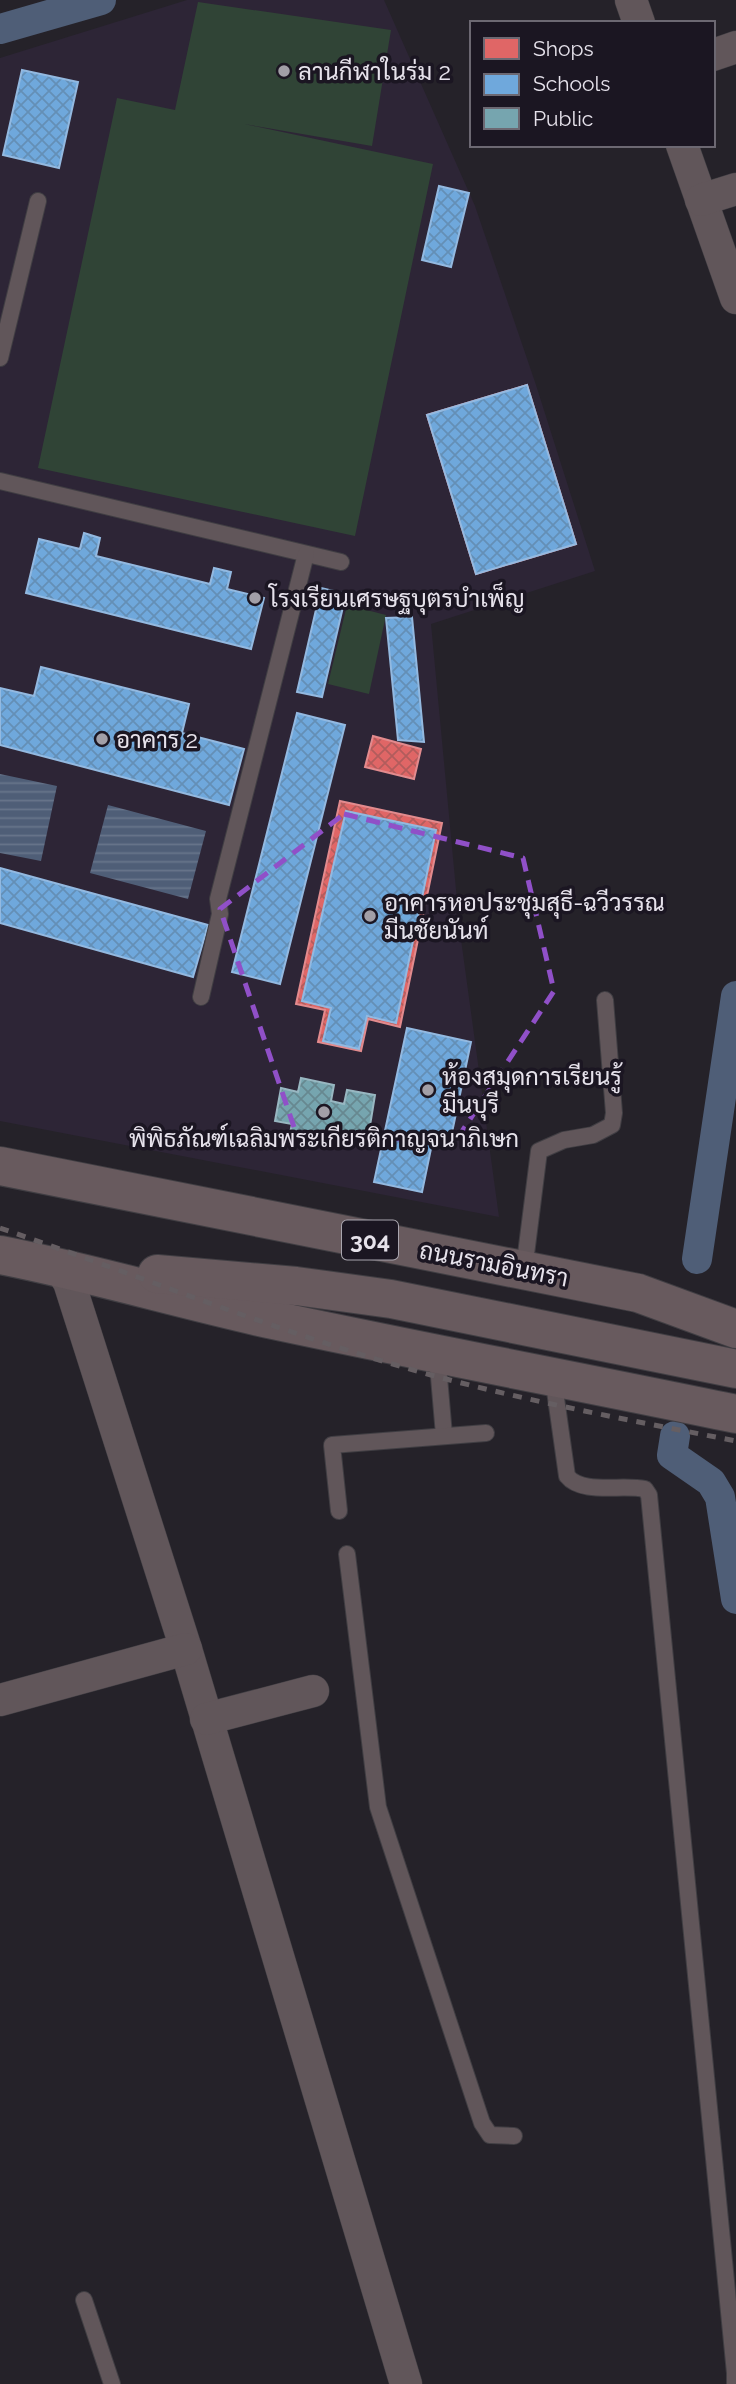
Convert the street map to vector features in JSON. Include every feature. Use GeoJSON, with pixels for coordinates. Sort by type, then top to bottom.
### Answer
{"type":"FeatureCollection","features":[{"type":"Feature","properties":{"kind":"highway","name":"ถนนรามอินทรา"},"geometry":{"type":"LineString","coordinates":[[0,1166],[638,1293],[736,1329]]}},
{"type":"Feature","properties":{"kind":"highway"},"geometry":{"type":"LineString","coordinates":[[0,1255],[58,1266],[164,1295],[736,1414]]}},
{"type":"Feature","properties":{"kind":"highway"},"geometry":{"type":"LineString","coordinates":[[58,1266],[256,1282],[380,1297],[736,1369]]}},
{"type":"Feature","properties":{"kind":"highway"},"geometry":{"type":"LineString","coordinates":[[638,1293],[736,1307]]}},
{"type":"Feature","properties":{"kind":"street"},"geometry":{"type":"LineString","coordinates":[[631,0],[638,21]]}},
{"type":"Feature","properties":{"kind":"street"},"geometry":{"type":"LineString","coordinates":[[715,54],[736,47]]}},
{"type":"Feature","properties":{"kind":"street"},"geometry":{"type":"LineString","coordinates":[[683,147],[736,298]]}},
{"type":"Feature","properties":{"kind":"street"},"geometry":{"type":"LineString","coordinates":[[701,200],[736,189]]}},
{"type":"Feature","properties":{"kind":"street"},"geometry":{"type":"LineString","coordinates":[[58,1266],[68,1282],[77,1307],[186,1649],[406,2384]]}},
{"type":"Feature","properties":{"kind":"street"},"geometry":{"type":"LineString","coordinates":[[0,1700],[186,1649]]}},
{"type":"Feature","properties":{"kind":"street"},"geometry":{"type":"LineString","coordinates":[[206,1720],[313,1691]]}},
{"type":"Feature","properties":{"kind":"lane"},"geometry":{"type":"LineString","coordinates":[[0,358],[3,331],[38,201]]}},
{"type":"Feature","properties":{"kind":"lane"},"geometry":{"type":"LineString","coordinates":[[0,481],[341,562]]}},
{"type":"Feature","properties":{"kind":"lane"},"geometry":{"type":"LineString","coordinates":[[201,997],[220,914],[218,899],[306,554]]}},
{"type":"Feature","properties":{"kind":"lane"},"geometry":{"type":"LineString","coordinates":[[524,1270],[539,1151],[564,1140],[593,1135],[612,1125],[613,1100],[605,1000]]}},
{"type":"Feature","properties":{"kind":"lane"},"geometry":{"type":"LineString","coordinates":[[436,1353],[444,1435]]}},
{"type":"Feature","properties":{"kind":"lane"},"geometry":{"type":"LineString","coordinates":[[554,1377],[567,1476],[572,1483],[581,1487],[636,1487],[645,1489],[649,1495],[735,2384]]}},
{"type":"Feature","properties":{"kind":"lane"},"geometry":{"type":"LineString","coordinates":[[339,1511],[332,1445],[486,1433]]}},
{"type":"Feature","properties":{"kind":"lane"},"geometry":{"type":"LineString","coordinates":[[347,1554],[378,1807],[482,2123],[490,2135],[514,2136]]}},
{"type":"Feature","properties":{"kind":"lane"},"geometry":{"type":"LineString","coordinates":[[84,2300],[112,2384]]}},
{"type":"Feature","properties":{"kind":"highlighted area"},"geometry":{"type":"Polygon","coordinates":[[[344,814],[523,858],[554,991],[455,1142],[296,1133],[220,909],[344,814]]]}},
{"type":"Feature","properties":{"kind":"shaded area","name":"โรงเรียนเศรษฐบุตรบำเพ็ญ"},"geometry":{"type":"Polygon","coordinates":[[[187,0],[384,0],[475,206],[595,571],[431,624],[460,932],[499,1217],[0,1121],[0,58],[187,0]]]}},
{"type":"Feature","properties":{"kind":"green space"},"geometry":{"type":"Polygon","coordinates":[[[198,2],[391,30],[372,146],[244,124],[433,164],[355,536],[38,468],[117,98],[175,110],[198,2]]]}},
{"type":"Feature","properties":{"kind":"green space"},"geometry":{"type":"Polygon","coordinates":[[[347,605],[386,615],[369,694],[328,684],[347,605]]]}},
{"type":"Feature","properties":{"kind":"water"},"geometry":{"type":"Polygon","coordinates":[[[0,774],[57,786],[41,861],[0,853],[0,774]]]}},
{"type":"Feature","properties":{"kind":"water"},"geometry":{"type":"Polygon","coordinates":[[[108,805],[206,831],[188,899],[90,873],[108,805]]]}},
{"type":"Feature","properties":{"kind":"building: Shops"},"geometry":{"type":"Polygon","coordinates":[[[527,385],[576,544],[476,574],[427,415],[527,385]]]}},
{"type":"Feature","properties":{"kind":"building: Shops"},"geometry":{"type":"Polygon","coordinates":[[[373,736],[421,749],[414,779],[365,767],[373,736]]]}},
{"type":"Feature","properties":{"kind":"building: Shops","name":"อาคารหอประชุมสุธี-ฉวีวรรณ มีนชัยนันท์"},"geometry":{"type":"Polygon","coordinates":[[[340,801],[442,823],[400,1027],[368,1019],[361,1051],[318,1042],[325,1010],[296,1004],[340,801]]]}},
{"type":"Feature","properties":{"kind":"building: Schools"},"geometry":{"type":"Polygon","coordinates":[[[22,70],[78,82],[59,168],[3,155],[22,70]]]}},
{"type":"Feature","properties":{"kind":"building: Schools"},"geometry":{"type":"Polygon","coordinates":[[[439,186],[469,193],[451,267],[422,260],[439,186]]]}},
{"type":"Feature","properties":{"kind":"building: Schools"},"geometry":{"type":"Polygon","coordinates":[[[527,385],[576,544],[476,574],[427,415],[527,385]]]}},
{"type":"Feature","properties":{"kind":"building: Schools"},"geometry":{"type":"Polygon","coordinates":[[[84,533],[100,538],[96,556],[210,584],[214,568],[231,572],[227,589],[264,598],[251,649],[26,593],[39,539],[80,549],[84,533]]]}},
{"type":"Feature","properties":{"kind":"building: Schools"},"geometry":{"type":"Polygon","coordinates":[[[321,588],[346,594],[322,697],[297,692],[321,588]]]}},
{"type":"Feature","properties":{"kind":"building: Schools"},"geometry":{"type":"Polygon","coordinates":[[[412,617],[424,742],[398,740],[386,618],[412,617]]]}},
{"type":"Feature","properties":{"kind":"building: Schools","name":"อาคาร 2"},"geometry":{"type":"Polygon","coordinates":[[[41,667],[189,704],[182,733],[244,749],[229,805],[0,745],[0,688],[34,696],[41,667]]]}},
{"type":"Feature","properties":{"kind":"building: Schools"},"geometry":{"type":"Polygon","coordinates":[[[297,713],[345,725],[280,984],[232,972],[297,713]]]}},
{"type":"Feature","properties":{"kind":"building: Schools","name":"อาคารหอประชุมสุธี-ฉวีวรรณ มีนชัยนันท์"},"geometry":{"type":"Polygon","coordinates":[[[346,811],[436,830],[396,1023],[367,1016],[359,1049],[323,1041],[331,1008],[302,1001],[346,811]]]}},
{"type":"Feature","properties":{"kind":"building: Schools"},"geometry":{"type":"Polygon","coordinates":[[[0,868],[208,925],[193,977],[0,923],[0,868]]]}},
{"type":"Feature","properties":{"kind":"building: Schools","name":"ห้องสมุดการเรียนรู้ มีนบุรี"},"geometry":{"type":"Polygon","coordinates":[[[407,1028],[471,1042],[450,1142],[433,1139],[422,1192],[374,1182],[407,1028]]]}},
{"type":"Feature","properties":{"kind":"building: Public","name":"พิพิธภัณฑ์เฉลิมพระเกียรติกาญจนาภิเษก"},"geometry":{"type":"Polygon","coordinates":[[[301,1078],[334,1085],[331,1101],[344,1104],[347,1090],[375,1095],[368,1138],[322,1130],[321,1139],[290,1133],[292,1124],[275,1121],[281,1088],[298,1092],[301,1078]]]}},
{"type":"Feature","properties":{"kind":"waterway"},"geometry":{"type":"LineString","coordinates":[[0,29],[101,0]]}},
{"type":"Feature","properties":{"kind":"waterway"},"geometry":{"type":"LineString","coordinates":[[697,1259],[736,996]]}},
{"type":"Feature","properties":{"kind":"waterway"},"geometry":{"type":"LineString","coordinates":[[675,1436],[672,1455],[711,1482],[720,1497],[736,1599]]}},
{"type":"Feature","properties":{"kind":"railway"},"geometry":{"type":"LineString","coordinates":[[0,1228],[268,1324],[431,1375],[583,1411],[736,1441]]}},
{"type":"Feature","properties":{"kind":"place","name":"ลานกีฬาในร่ม 2"},"geometry":{"type":"Point","coordinates":[284,71]}},
{"type":"Feature","properties":{"kind":"place","name":"โรงเรียนเศรษฐบุตรบำเพ็ญ"},"geometry":{"type":"Point","coordinates":[255,598]}},
{"type":"Feature","properties":{"kind":"place","name":"อาคาร 2"},"geometry":{"type":"Point","coordinates":[102,739]}},
{"type":"Feature","properties":{"kind":"place","name":"อาคารหอประชุมสุธี-ฉวีวรรณ มีนชัยนันท์"},"geometry":{"type":"Point","coordinates":[370,916]}},
{"type":"Feature","properties":{"kind":"place","name":"ห้องสมุดการเรียนรู้ มีนบุรี"},"geometry":{"type":"Point","coordinates":[428,1090]}},
{"type":"Feature","properties":{"kind":"place","name":"พิพิธภัณฑ์เฉลิมพระเกียรติกาญจนาภิเษก"},"geometry":{"type":"Point","coordinates":[324,1112]}}]}
